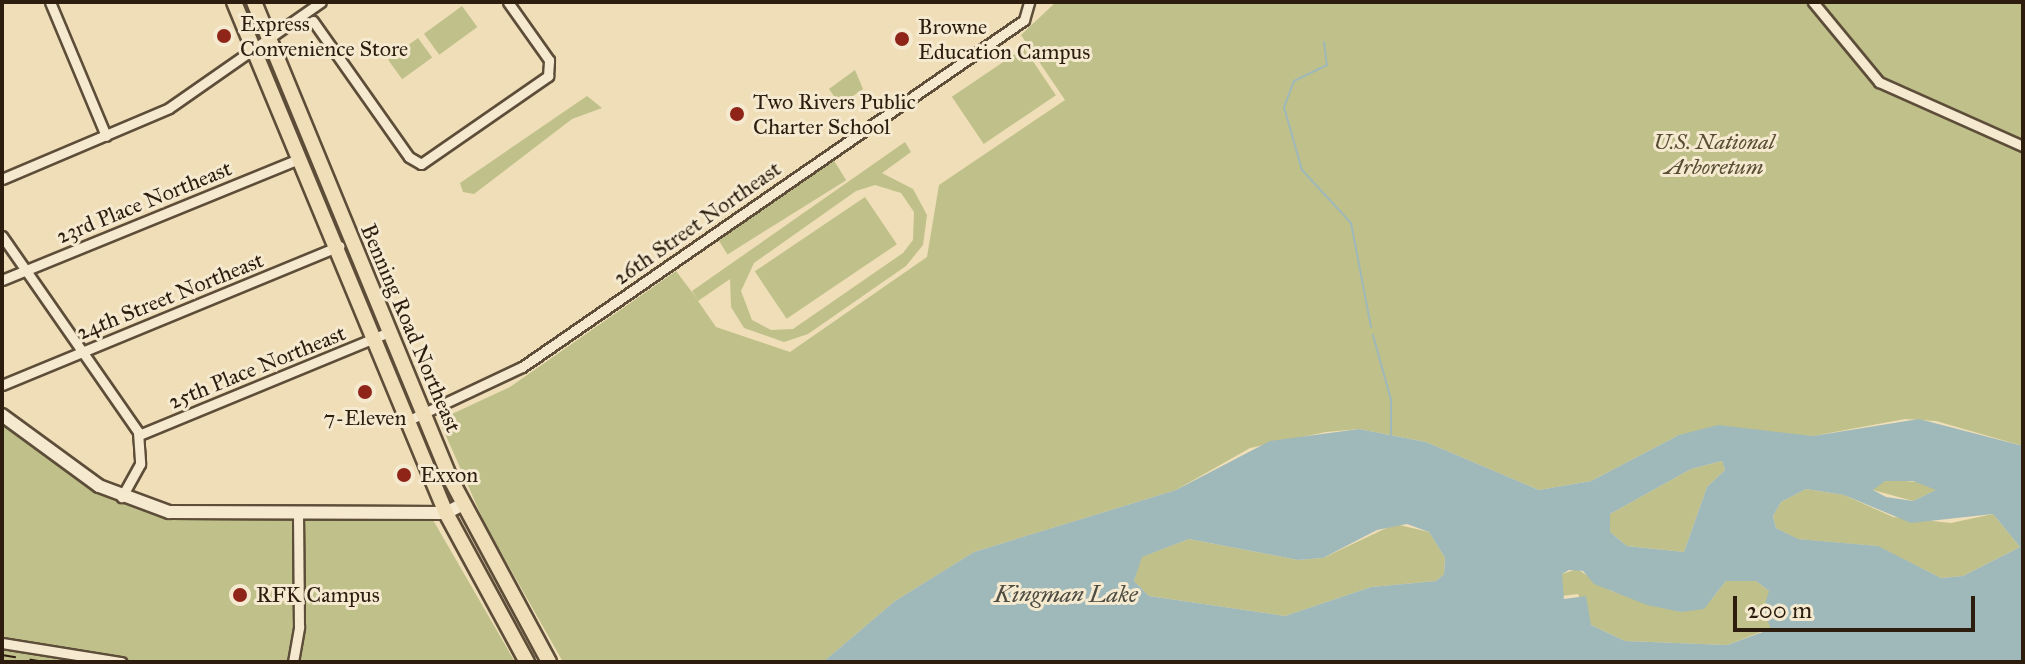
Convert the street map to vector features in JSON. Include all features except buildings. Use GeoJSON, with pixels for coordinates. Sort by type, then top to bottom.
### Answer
{"type":"FeatureCollection","features":[{"type":"Feature","properties":{"kind":"main road","name":"Benning Road Northeast"},"geometry":{"type":"LineString","coordinates":[[234,2],[446,513],[527,662]]}},
{"type":"Feature","properties":{"kind":"main road","name":"Benning Road Northeast"},"geometry":{"type":"LineString","coordinates":[[254,2],[463,504],[549,662]]}},
{"type":"Feature","properties":{"kind":"street"},"geometry":{"type":"LineString","coordinates":[[50,2],[106,136]]}},
{"type":"Feature","properties":{"kind":"street"},"geometry":{"type":"LineString","coordinates":[[2,179],[175,104],[321,2]]}},
{"type":"Feature","properties":{"kind":"street"},"geometry":{"type":"LineString","coordinates":[[313,21],[409,157],[428,162],[545,80],[549,60],[508,2]]}},
{"type":"Feature","properties":{"kind":"street","name":"26th Street Northeast"},"geometry":{"type":"LineString","coordinates":[[407,421],[424,416],[522,367],[1024,20],[1029,2]]}},
{"type":"Feature","properties":{"kind":"street"},"geometry":{"type":"LineString","coordinates":[[1814,3],[1863,70],[1895,93],[2023,146]]}},
{"type":"Feature","properties":{"kind":"street","name":"23rd Place Northeast"},"geometry":{"type":"LineString","coordinates":[[2,280],[299,159]]}},
{"type":"Feature","properties":{"kind":"street"},"geometry":{"type":"LineString","coordinates":[[2,236],[139,435],[140,464],[122,497]]}},
{"type":"Feature","properties":{"kind":"street","name":"24th Street Northeast"},"geometry":{"type":"LineString","coordinates":[[2,385],[351,240]]}},
{"type":"Feature","properties":{"kind":"street","name":"25th Place Northeast"},"geometry":{"type":"LineString","coordinates":[[139,435],[389,332]]}},
{"type":"Feature","properties":{"kind":"street"},"geometry":{"type":"LineString","coordinates":[[2,415],[122,497],[178,514],[446,513],[463,504]]}},
{"type":"Feature","properties":{"kind":"street"},"geometry":{"type":"LineString","coordinates":[[293,662],[299,627],[298,515]]}},
{"type":"Feature","properties":{"kind":"street"},"geometry":{"type":"LineString","coordinates":[[2,643],[121,662]]}},
{"type":"Feature","properties":{"kind":"green space","name":"U.S. National Arboretum"},"geometry":{"type":"Polygon","coordinates":[[[1056,2],[2023,2],[2023,446],[1936,421],[1905,419],[1813,436],[1713,429],[1679,435],[1591,481],[1539,490],[1426,442],[1359,429],[1326,432],[1250,448],[1176,490],[974,552],[895,601],[823,662],[563,662],[485,524],[439,420],[510,387],[676,271],[698,300],[692,291],[905,142],[911,152],[882,173],[913,189],[927,215],[923,245],[906,266],[808,334],[784,342],[744,328],[731,307],[730,279],[698,301],[716,327],[790,352],[927,257],[939,185],[1065,100],[1021,35],[1056,2]],[[875,185],[856,191],[754,263],[741,291],[752,320],[771,330],[793,329],[903,253],[913,240],[914,212],[901,193],[875,185]]]}},
{"type":"Feature","properties":{"kind":"green space"},"geometry":{"type":"Polygon","coordinates":[[[462,6],[477,27],[439,55],[424,34],[462,6]]]}},
{"type":"Feature","properties":{"kind":"green space"},"geometry":{"type":"Polygon","coordinates":[[[418,38],[432,57],[402,79],[388,60],[418,38]]]}},
{"type":"Feature","properties":{"kind":"green space"},"geometry":{"type":"Polygon","coordinates":[[[1024,48],[1056,95],[984,144],[952,97],[1024,48]]]}},
{"type":"Feature","properties":{"kind":"green space"},"geometry":{"type":"Polygon","coordinates":[[[855,70],[863,89],[840,105],[829,89],[855,70]]]}},
{"type":"Feature","properties":{"kind":"green space"},"geometry":{"type":"Polygon","coordinates":[[[587,96],[602,108],[572,119],[474,194],[463,192],[460,183],[587,96]]]}},
{"type":"Feature","properties":{"kind":"green space"},"geometry":{"type":"Polygon","coordinates":[[[833,159],[846,180],[728,254],[714,233],[833,159]]]}},
{"type":"Feature","properties":{"kind":"green space"},"geometry":{"type":"Polygon","coordinates":[[[865,197],[897,244],[787,319],[755,271],[865,197]]]}},
{"type":"Feature","properties":{"kind":"green space","name":"RFK Campus"},"geometry":{"type":"Polygon","coordinates":[[[2,423],[93,489],[158,516],[433,520],[515,662],[2,662],[2,423]]]}},
{"type":"Feature","properties":{"kind":"green space"},"geometry":{"type":"Polygon","coordinates":[[[1722,461],[1725,470],[1707,487],[1684,552],[1627,546],[1610,532],[1610,514],[1691,469],[1722,461]]]}},
{"type":"Feature","properties":{"kind":"green space"},"geometry":{"type":"Polygon","coordinates":[[[1878,482],[1925,483],[1936,490],[1913,501],[1873,490],[1878,482]]]}},
{"type":"Feature","properties":{"kind":"green space"},"geometry":{"type":"Polygon","coordinates":[[[1806,489],[1844,495],[1893,517],[1951,523],[1993,514],[2020,547],[1963,576],[1941,578],[1877,546],[1797,539],[1776,528],[1773,516],[1781,502],[1806,489]]]}},
{"type":"Feature","properties":{"kind":"green space"},"geometry":{"type":"Polygon","coordinates":[[[1395,524],[1429,532],[1445,558],[1444,574],[1436,581],[1371,587],[1285,616],[1149,596],[1134,581],[1141,557],[1189,539],[1298,560],[1323,558],[1395,524]]]}},
{"type":"Feature","properties":{"kind":"green space"},"geometry":{"type":"Polygon","coordinates":[[[1577,569],[1611,591],[1681,612],[1712,599],[1726,581],[1756,581],[1769,591],[1771,628],[1727,645],[1625,641],[1591,625],[1578,594],[1561,596],[1562,574],[1577,569]]]}},
{"type":"Feature","properties":{"kind":"water","name":"Kingman Lake"},"geometry":{"type":"Polygon","coordinates":[[[1919,419],[2023,446],[2023,662],[823,662],[895,601],[974,552],[1176,490],[1270,441],[1359,429],[1426,442],[1539,490],[1591,481],[1679,435],[1718,425],[1813,436],[1919,419]],[[1722,461],[1691,469],[1610,514],[1610,532],[1627,546],[1684,552],[1707,487],[1725,470],[1722,461]],[[1885,481],[1873,490],[1886,497],[1913,501],[1936,490],[1913,481],[1885,481]],[[1806,489],[1781,502],[1773,516],[1776,528],[1798,539],[1878,546],[1941,578],[1963,576],[2020,547],[1993,514],[1911,523],[1844,495],[1806,489]],[[1407,524],[1377,530],[1323,558],[1298,560],[1189,539],[1142,557],[1134,581],[1149,596],[1285,616],[1371,587],[1436,581],[1444,574],[1445,558],[1429,532],[1407,524]],[[1569,570],[1562,574],[1564,599],[1586,596],[1591,625],[1625,641],[1727,645],[1771,629],[1763,610],[1769,591],[1756,581],[1726,581],[1704,609],[1681,612],[1647,605],[1594,584],[1583,571],[1569,570]]]}},
{"type":"Feature","properties":{"kind":"waterway"},"geometry":{"type":"LineString","coordinates":[[1324,42],[1327,65],[1294,81],[1284,107],[1302,170],[1351,223],[1371,327]]}},
{"type":"Feature","properties":{"kind":"waterway"},"geometry":{"type":"LineString","coordinates":[[1373,335],[1391,400],[1391,435]]}},
{"type":"Feature","properties":{"kind":"railway"},"geometry":{"type":"LineString","coordinates":[[2,655],[44,662]]}},
{"type":"Feature","properties":{"kind":"place","name":"Express Convenience Store"},"geometry":{"type":"Point","coordinates":[224,36]}},
{"type":"Feature","properties":{"kind":"place","name":"Browne Education Campus"},"geometry":{"type":"Point","coordinates":[902,39]}},
{"type":"Feature","properties":{"kind":"place","name":"Two Rivers Public Charter School"},"geometry":{"type":"Point","coordinates":[737,114]}},
{"type":"Feature","properties":{"kind":"place","name":"7-Eleven"},"geometry":{"type":"Point","coordinates":[365,392]}},
{"type":"Feature","properties":{"kind":"place","name":"Exxon"},"geometry":{"type":"Point","coordinates":[404,475]}},
{"type":"Feature","properties":{"kind":"place","name":"RFK Campus"},"geometry":{"type":"Point","coordinates":[240,595]}}]}
